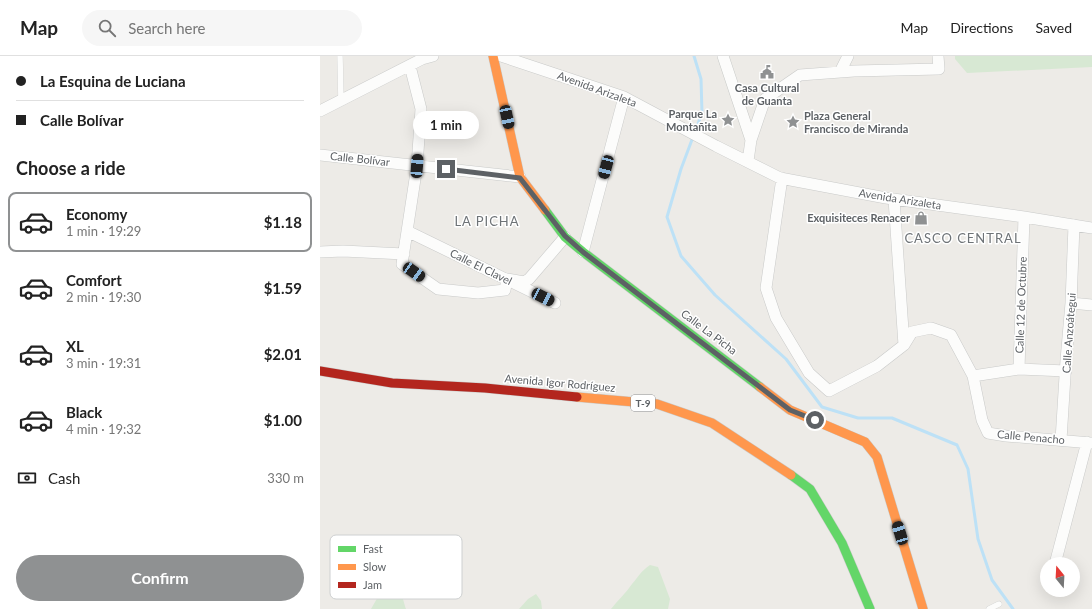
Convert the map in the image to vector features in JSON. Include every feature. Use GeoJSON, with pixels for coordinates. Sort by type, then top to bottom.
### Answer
{"type":"FeatureCollection","features":[{"type":"Feature","properties":{"kind":"main road","name":"Calle La Picha"},"geometry":{"type":"LineString","coordinates":[[493,56],[520,178],[565,236],[583,252],[790,410],[865,442],[877,457],[923,609]]}},
{"type":"Feature","properties":{"kind":"main road","name":"Avenida Igor Rodríguez"},"geometry":{"type":"LineString","coordinates":[[320,371],[392,383],[485,388],[657,404],[712,423],[810,489],[842,543],[870,609]]}},
{"type":"Feature","properties":{"kind":"street"},"geometry":{"type":"LineString","coordinates":[[320,111],[410,66],[421,58],[433,56]]}},
{"type":"Feature","properties":{"kind":"street","name":"Avenida Arizaleta"},"geometry":{"type":"LineString","coordinates":[[501,56],[624,97],[689,130],[716,146],[782,178],[894,199],[1024,216],[1092,228]]}},
{"type":"Feature","properties":{"kind":"street"},"geometry":{"type":"LineString","coordinates":[[722,56],[751,140]]}},
{"type":"Feature","properties":{"kind":"street"},"geometry":{"type":"LineString","coordinates":[[840,72],[848,56]]}},
{"type":"Feature","properties":{"kind":"street"},"geometry":{"type":"LineString","coordinates":[[748,161],[751,140],[765,99],[800,76],[840,72],[939,69],[938,56]]}},
{"type":"Feature","properties":{"kind":"street"},"geometry":{"type":"LineString","coordinates":[[410,66],[422,109],[417,166],[402,264],[438,289],[478,293],[505,290],[507,279],[524,282],[529,279],[565,236]]}},
{"type":"Feature","properties":{"kind":"street"},"geometry":{"type":"LineString","coordinates":[[583,252],[624,97]]}},
{"type":"Feature","properties":{"kind":"street","name":"Calle Bolívar"},"geometry":{"type":"LineString","coordinates":[[320,155],[520,178]]}},
{"type":"Feature","properties":{"kind":"street","name":"Calle Penacho"},"geometry":{"type":"LineString","coordinates":[[782,178],[766,288],[776,318],[809,373],[829,391],[877,366],[904,345],[912,332],[931,328],[951,335],[973,376],[982,420],[988,433],[1006,436],[1090,442]]}},
{"type":"Feature","properties":{"kind":"street"},"geometry":{"type":"LineString","coordinates":[[894,199],[904,345]]}},
{"type":"Feature","properties":{"kind":"street","name":"Calle 12 de Octubre"},"geometry":{"type":"LineString","coordinates":[[1019,369],[1024,216]]}},
{"type":"Feature","properties":{"kind":"street","name":"Calle Anzoátegui"},"geometry":{"type":"LineString","coordinates":[[1061,440],[1071,303],[1074,225]]}},
{"type":"Feature","properties":{"kind":"street","name":"Calle El Clavel"},"geometry":{"type":"LineString","coordinates":[[407,231],[555,303]]}},
{"type":"Feature","properties":{"kind":"street"},"geometry":{"type":"LineString","coordinates":[[320,252],[343,251],[404,254]]}},
{"type":"Feature","properties":{"kind":"street"},"geometry":{"type":"LineString","coordinates":[[1071,303],[1092,305]]}},
{"type":"Feature","properties":{"kind":"street"},"geometry":{"type":"LineString","coordinates":[[973,376],[1019,369],[1066,371]]}},
{"type":"Feature","properties":{"kind":"street"},"geometry":{"type":"LineString","coordinates":[[1057,557],[1090,442]]}},
{"type":"Feature","properties":{"kind":"lane"},"geometry":{"type":"LineString","coordinates":[[340,56],[341,101]]}},
{"type":"Feature","properties":{"kind":"lane"},"geometry":{"type":"LineString","coordinates":[[989,609],[999,604]]}},
{"type":"Feature","properties":{"kind":"green space"},"geometry":{"type":"Polygon","coordinates":[[[955,56],[1092,56],[1092,67],[967,73],[955,59],[955,56]]]}},
{"type":"Feature","properties":{"kind":"green space"},"geometry":{"type":"Polygon","coordinates":[[[650,565],[658,567],[670,599],[668,609],[611,609],[642,572],[650,565]]]}},
{"type":"Feature","properties":{"kind":"green space"},"geometry":{"type":"Polygon","coordinates":[[[536,594],[541,601],[542,609],[519,609],[528,599],[536,594]]]}},
{"type":"Feature","properties":{"kind":"green space"},"geometry":{"type":"Polygon","coordinates":[[[377,599],[403,599],[406,609],[371,609],[377,599]]]}},
{"type":"Feature","properties":{"kind":"waterway"},"geometry":{"type":"LineString","coordinates":[[694,56],[701,79],[702,113],[681,169],[667,217],[681,256],[715,295],[786,359],[822,407],[858,418],[892,418],[957,445],[968,469],[978,539],[992,580],[1013,609]]}},
{"type":"Feature","properties":{"kind":"traffic: fast"},"geometry":{"type":"LineString","coordinates":[[545,210],[565,237],[583,252],[760,387]]}},
{"type":"Feature","properties":{"kind":"traffic: fast"},"geometry":{"type":"LineString","coordinates":[[791,475],[810,489],[842,543],[870,609]]}},
{"type":"Feature","properties":{"kind":"traffic: slow"},"geometry":{"type":"LineString","coordinates":[[493,56],[520,177],[545,210]]}},
{"type":"Feature","properties":{"kind":"traffic: slow"},"geometry":{"type":"LineString","coordinates":[[760,387],[790,410],[865,442],[877,457],[923,609]]}},
{"type":"Feature","properties":{"kind":"traffic: slow"},"geometry":{"type":"LineString","coordinates":[[577,397],[657,404],[712,423],[791,475]]}},
{"type":"Feature","properties":{"kind":"traffic: jam"},"geometry":{"type":"LineString","coordinates":[[320,371],[392,383],[485,388],[577,397]]}},
{"type":"Feature","properties":{"kind":"place","name":"Casa Cultural de Guanta"},"geometry":{"type":"Point","coordinates":[767,72]}},
{"type":"Feature","properties":{"kind":"place","name":"Parque La Montañita"},"geometry":{"type":"Point","coordinates":[728,120]}},
{"type":"Feature","properties":{"kind":"place","name":"Plaza General Francisco de Miranda"},"geometry":{"type":"Point","coordinates":[793,122]}},
{"type":"Feature","properties":{"kind":"place","name":"Exquisiteces Renacer"},"geometry":{"type":"Point","coordinates":[921,218]}},
{"type":"Feature","properties":{"kind":"district","name":"LA PICHA"},"geometry":{"type":"Point","coordinates":[487,221]}},
{"type":"Feature","properties":{"kind":"district","name":"CASCO CENTRAL"},"geometry":{"type":"Point","coordinates":[963,238]}},
{"type":"Feature","properties":{"kind":"route"},"geometry":{"type":"LineString","coordinates":[[446,169],[520,178],[565,236],[583,252],[790,410],[815,420]]}}]}
